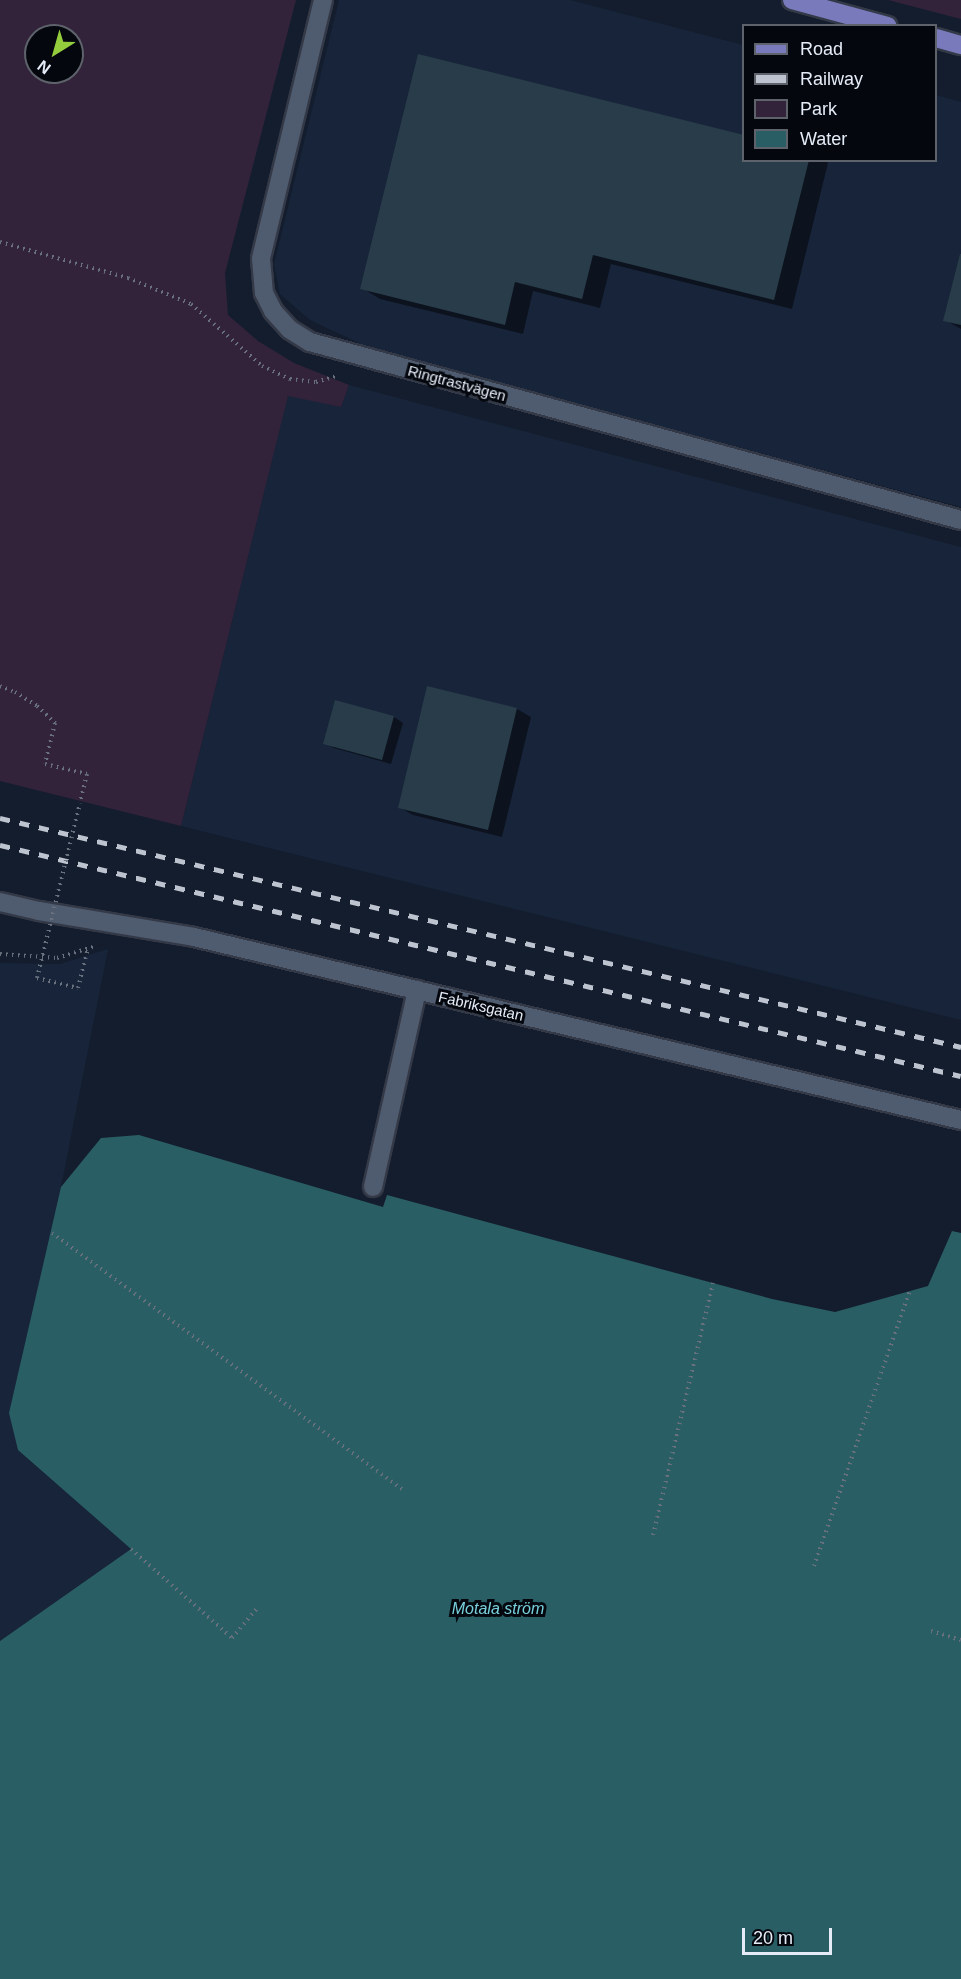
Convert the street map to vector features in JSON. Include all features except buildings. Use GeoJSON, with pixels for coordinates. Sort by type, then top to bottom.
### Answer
{"type":"FeatureCollection","features":[{"type":"Feature","properties":{"kind":"main road"},"geometry":{"type":"LineString","coordinates":[[792,0],[881,24]]}},
{"type":"Feature","properties":{"kind":"main road"},"geometry":{"type":"LineString","coordinates":[[937,38],[961,45]]}},
{"type":"Feature","properties":{"kind":"street","name":"Ringtrastvägen"},"geometry":{"type":"LineString","coordinates":[[323,0],[261,259],[261,273],[270,305],[289,329],[310,342],[961,520]]}},
{"type":"Feature","properties":{"kind":"street","name":"Fabriksgatan"},"geometry":{"type":"LineString","coordinates":[[0,902],[39,911],[194,937],[961,1120]]}},
{"type":"Feature","properties":{"kind":"street"},"geometry":{"type":"LineString","coordinates":[[373,1187],[417,990]]}},
{"type":"Feature","properties":{"kind":"path"},"geometry":{"type":"LineString","coordinates":[[0,242],[128,278],[191,304],[262,366],[290,379],[316,382],[352,372],[375,360]]}},
{"type":"Feature","properties":{"kind":"path"},"geometry":{"type":"LineString","coordinates":[[0,686],[23,696],[55,723],[45,764],[87,774],[37,978],[78,988],[87,951]]}},
{"type":"Feature","properties":{"kind":"path"},"geometry":{"type":"LineString","coordinates":[[52,1233],[402,1489]]}},
{"type":"Feature","properties":{"kind":"path"},"geometry":{"type":"LineString","coordinates":[[653,1535],[713,1283]]}},
{"type":"Feature","properties":{"kind":"path"},"geometry":{"type":"LineString","coordinates":[[814,1566],[910,1291]]}},
{"type":"Feature","properties":{"kind":"path"},"geometry":{"type":"LineString","coordinates":[[131,1549],[232,1638],[258,1607]]}},
{"type":"Feature","properties":{"kind":"path"},"geometry":{"type":"LineString","coordinates":[[931,1631],[961,1640]]}},
{"type":"Feature","properties":{"kind":"shaded area"},"geometry":{"type":"Polygon","coordinates":[[[339,0],[570,0],[742,45],[742,162],[937,162],[937,95],[961,102],[961,507],[374,350],[310,320],[280,294],[274,264],[339,0]]]}},
{"type":"Feature","properties":{"kind":"shaded area"},"geometry":{"type":"Polygon","coordinates":[[[349,385],[961,547],[961,1020],[181,826],[288,395],[341,407],[349,385]]]}},
{"type":"Feature","properties":{"kind":"shaded area"},"geometry":{"type":"Polygon","coordinates":[[[108,949],[52,1233],[18,1450],[131,1549],[0,1641],[0,963],[60,964],[108,949]]]}},
{"type":"Feature","properties":{"kind":"green space"},"geometry":{"type":"Polygon","coordinates":[[[0,0],[296,0],[225,273],[228,315],[258,341],[294,363],[349,385],[341,407],[288,396],[181,826],[0,781],[0,0]]]}},
{"type":"Feature","properties":{"kind":"green space"},"geometry":{"type":"Polygon","coordinates":[[[888,0],[961,0],[961,19],[957,18],[888,0]]]}},
{"type":"Feature","properties":{"kind":"water","name":"Motala ström"},"geometry":{"type":"Polygon","coordinates":[[[139,1135],[383,1207],[387,1195],[772,1299],[835,1312],[928,1286],[952,1231],[961,1233],[961,1979],[0,1979],[0,1641],[131,1549],[18,1450],[9,1413],[61,1187],[101,1138],[139,1135]]]}},
{"type":"Feature","properties":{"kind":"railway"},"geometry":{"type":"LineString","coordinates":[[0,818],[961,1047]]}},
{"type":"Feature","properties":{"kind":"railway"},"geometry":{"type":"LineString","coordinates":[[0,845],[961,1076]]}}]}
